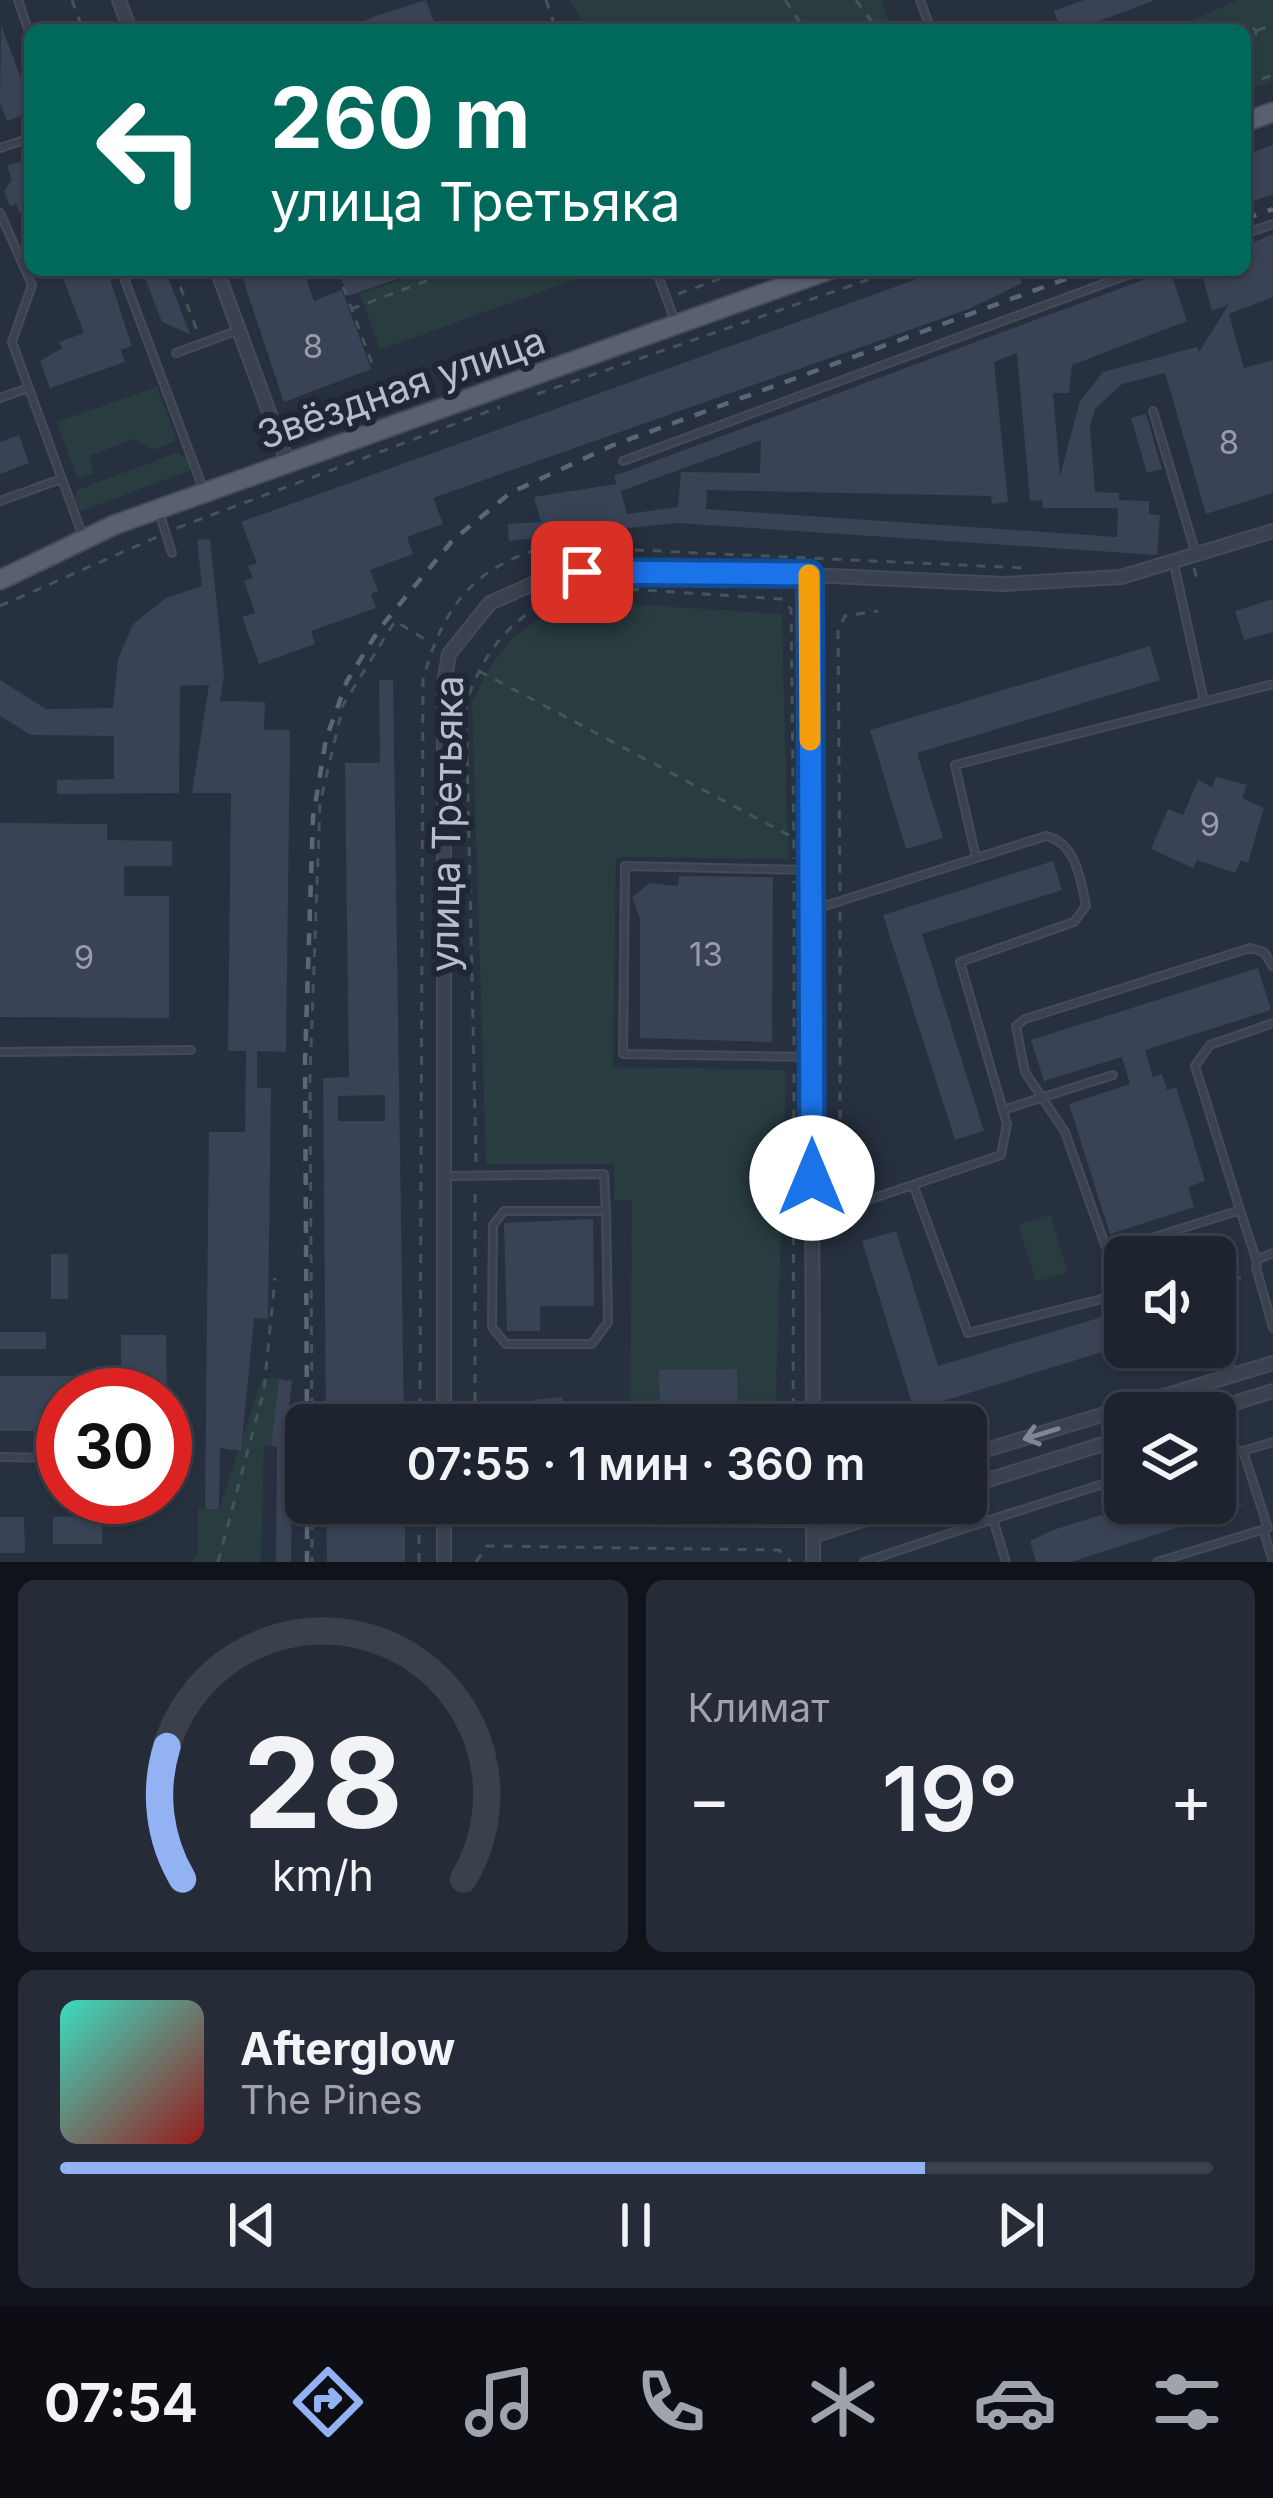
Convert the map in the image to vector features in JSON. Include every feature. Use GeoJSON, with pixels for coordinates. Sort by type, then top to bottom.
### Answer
{"type":"FeatureCollection","features":[{"type":"Feature","properties":{"kind":"main road","name":"Звёздная улица"},"geometry":{"type":"LineString","coordinates":[[0,580],[83,537],[158,508],[812,276]]}},
{"type":"Feature","properties":{"kind":"street"},"geometry":{"type":"LineString","coordinates":[[219,276],[287,461]]}},
{"type":"Feature","properties":{"kind":"street","name":"улица Третьяка"},"geometry":{"type":"LineString","coordinates":[[444,1404],[444,683],[449,655],[490,603],[559,572],[810,574],[1004,584],[1121,577],[1273,531]]}},
{"type":"Feature","properties":{"kind":"street"},"geometry":{"type":"LineString","coordinates":[[810,574],[813,1404]]}},
{"type":"Feature","properties":{"kind":"street"},"geometry":{"type":"LineString","coordinates":[[987,1450],[1273,1363]]}},
{"type":"Feature","properties":{"kind":"street"},"geometry":{"type":"LineString","coordinates":[[1236,1402],[1273,1391]]}},
{"type":"Feature","properties":{"kind":"street"},"geometry":{"type":"LineString","coordinates":[[987,1480],[1104,1444]]}},
{"type":"Feature","properties":{"kind":"street"},"geometry":{"type":"LineString","coordinates":[[444,1524],[444,1562]]}},
{"type":"Feature","properties":{"kind":"street"},"geometry":{"type":"LineString","coordinates":[[813,1524],[813,1562]]}},
{"type":"Feature","properties":{"kind":"street"},"geometry":{"type":"LineString","coordinates":[[813,1536],[850,1524]]}},
{"type":"Feature","properties":{"kind":"lane"},"geometry":{"type":"LineString","coordinates":[[0,213],[24,267]]}},
{"type":"Feature","properties":{"kind":"lane"},"geometry":{"type":"LineString","coordinates":[[28,276],[32,285],[13,342],[83,537]]}},
{"type":"Feature","properties":{"kind":"lane"},"geometry":{"type":"LineString","coordinates":[[123,276],[204,491]]}},
{"type":"Feature","properties":{"kind":"lane"},"geometry":{"type":"LineString","coordinates":[[658,276],[676,324]]}},
{"type":"Feature","properties":{"kind":"lane"},"geometry":{"type":"LineString","coordinates":[[623,461],[1125,276]]}},
{"type":"Feature","properties":{"kind":"lane"},"geometry":{"type":"LineString","coordinates":[[176,353],[239,330]]}},
{"type":"Feature","properties":{"kind":"lane"},"geometry":{"type":"LineString","coordinates":[[0,398],[28,388]]}},
{"type":"Feature","properties":{"kind":"lane"},"geometry":{"type":"LineString","coordinates":[[1153,411],[1196,554]]}},
{"type":"Feature","properties":{"kind":"lane"},"geometry":{"type":"LineString","coordinates":[[0,501],[61,479]]}},
{"type":"Feature","properties":{"kind":"lane"},"geometry":{"type":"LineString","coordinates":[[158,508],[172,553]]}},
{"type":"Feature","properties":{"kind":"lane"},"geometry":{"type":"LineString","coordinates":[[1174,561],[1204,701]]}},
{"type":"Feature","properties":{"kind":"lane"},"geometry":{"type":"LineString","coordinates":[[976,858],[955,765],[1273,684]]}},
{"type":"Feature","properties":{"kind":"lane"},"geometry":{"type":"LineString","coordinates":[[811,910],[1053,836],[1070,851],[1086,906],[1074,922],[960,962],[1008,1137],[994,1162],[812,1219]]}},
{"type":"Feature","properties":{"kind":"lane"},"geometry":{"type":"LineString","coordinates":[[811,870],[625,866],[623,1054],[812,1057]]}},
{"type":"Feature","properties":{"kind":"lane"},"geometry":{"type":"LineString","coordinates":[[1240,1210],[1120,1248],[1106,1245],[1065,1132],[1041,1098],[1015,1040],[1016,1027],[1025,1019],[1250,948],[1264,952],[1273,967]]}},
{"type":"Feature","properties":{"kind":"lane"},"geometry":{"type":"LineString","coordinates":[[1273,1023],[1210,1045],[1195,1066],[1273,1328]]}},
{"type":"Feature","properties":{"kind":"lane"},"geometry":{"type":"LineString","coordinates":[[0,1052],[191,1051]]}},
{"type":"Feature","properties":{"kind":"lane"},"geometry":{"type":"LineString","coordinates":[[1003,1110],[1113,1075]]}},
{"type":"Feature","properties":{"kind":"lane"},"geometry":{"type":"LineString","coordinates":[[444,1176],[604,1174],[606,1210],[608,1322],[592,1344],[506,1344],[492,1327],[493,1226],[504,1211],[606,1210]]}},
{"type":"Feature","properties":{"kind":"lane"},"geometry":{"type":"LineString","coordinates":[[914,1187],[968,1333],[1104,1297]]}},
{"type":"Feature","properties":{"kind":"lane"},"geometry":{"type":"LineString","coordinates":[[1257,1262],[1273,1253]]}},
{"type":"Feature","properties":{"kind":"lane"},"geometry":{"type":"LineString","coordinates":[[1232,1368],[1234,1375]]}},
{"type":"Feature","properties":{"kind":"lane"},"geometry":{"type":"LineString","coordinates":[[1236,1450],[1273,1442]]}},
{"type":"Feature","properties":{"kind":"lane"},"geometry":{"type":"LineString","coordinates":[[1157,1562],[1268,1528],[1243,1451]]}},
{"type":"Feature","properties":{"kind":"lane"},"geometry":{"type":"LineString","coordinates":[[0,1457],[36,1458]]}},
{"type":"Feature","properties":{"kind":"lane"},"geometry":{"type":"LineString","coordinates":[[864,1562],[1104,1484]]}},
{"type":"Feature","properties":{"kind":"lane"},"geometry":{"type":"LineString","coordinates":[[993,1519],[1006,1562]]}},
{"type":"Feature","properties":{"kind":"lane"},"geometry":{"type":"LineString","coordinates":[[1263,1529],[1273,1562]]}},
{"type":"Feature","properties":{"kind":"path"},"geometry":{"type":"LineString","coordinates":[[1251,29],[1273,26]]}},
{"type":"Feature","properties":{"kind":"path"},"geometry":{"type":"LineString","coordinates":[[1251,41],[1256,31]]}},
{"type":"Feature","properties":{"kind":"path"},"geometry":{"type":"LineString","coordinates":[[176,276],[202,344]]}},
{"type":"Feature","properties":{"kind":"path"},"geometry":{"type":"LineString","coordinates":[[339,276],[373,366]]}},
{"type":"Feature","properties":{"kind":"path"},"geometry":{"type":"LineString","coordinates":[[351,309],[440,276]]}},
{"type":"Feature","properties":{"kind":"path"},"geometry":{"type":"LineString","coordinates":[[666,298],[727,276]]}},
{"type":"Feature","properties":{"kind":"path"},"geometry":{"type":"LineString","coordinates":[[522,399],[879,276]]}},
{"type":"Feature","properties":{"kind":"path"},"geometry":{"type":"LineString","coordinates":[[0,606],[166,533],[501,406]]}},
{"type":"Feature","properties":{"kind":"path"},"geometry":{"type":"LineString","coordinates":[[420,1404],[423,680],[433,644],[456,601],[514,556],[548,546],[1030,568]]}},
{"type":"Feature","properties":{"kind":"path"},"geometry":{"type":"LineString","coordinates":[[476,1162],[466,703],[478,670],[518,617],[549,598],[586,586]]}},
{"type":"Feature","properties":{"kind":"path"},"geometry":{"type":"LineString","coordinates":[[608,587],[782,599],[791,609],[794,1404]]}},
{"type":"Feature","properties":{"kind":"path"},"geometry":{"type":"LineString","coordinates":[[840,1210],[838,628],[844,616],[878,611]]}},
{"type":"Feature","properties":{"kind":"path"},"geometry":{"type":"LineString","coordinates":[[311,1404],[310,1076],[320,803],[343,706],[395,621],[433,644]]}},
{"type":"Feature","properties":{"kind":"path"},"geometry":{"type":"LineString","coordinates":[[478,670],[794,839]]}},
{"type":"Feature","properties":{"kind":"path"},"geometry":{"type":"LineString","coordinates":[[475,1194],[475,1404]]}},
{"type":"Feature","properties":{"kind":"path"},"geometry":{"type":"LineString","coordinates":[[1236,1278],[1256,1272]]}},
{"type":"Feature","properties":{"kind":"path"},"geometry":{"type":"LineString","coordinates":[[218,1562],[264,1390],[275,1278]]}},
{"type":"Feature","properties":{"kind":"path"},"geometry":{"type":"LineString","coordinates":[[312,1524],[312,1562]]}},
{"type":"Feature","properties":{"kind":"path"},"geometry":{"type":"LineString","coordinates":[[419,1524],[419,1562]]}},
{"type":"Feature","properties":{"kind":"path"},"geometry":{"type":"LineString","coordinates":[[476,1562],[487,1546],[779,1550],[791,1562]]}},
{"type":"Feature","properties":{"kind":"green space"},"geometry":{"type":"Polygon","coordinates":[[[570,0],[881,0],[891,24],[584,24],[570,0]]]}},
{"type":"Feature","properties":{"kind":"green space"},"geometry":{"type":"Polygon","coordinates":[[[1238,0],[1273,0],[1273,81],[1251,90],[1251,24],[1183,24],[1238,0]]]}},
{"type":"Feature","properties":{"kind":"green space"},"geometry":{"type":"Polygon","coordinates":[[[410,276],[584,276],[380,350],[360,294],[410,276]]]}},
{"type":"Feature","properties":{"kind":"green space"},"geometry":{"type":"Polygon","coordinates":[[[157,387],[177,440],[155,450],[134,439],[89,456],[94,473],[78,479],[56,422],[157,387]]]}},
{"type":"Feature","properties":{"kind":"green space"},"geometry":{"type":"Polygon","coordinates":[[[176,453],[186,457],[191,470],[79,512],[74,500],[77,490],[176,453]]]}},
{"type":"Feature","properties":{"kind":"green space"},"geometry":{"type":"Polygon","coordinates":[[[579,601],[782,614],[788,859],[616,857],[613,1067],[786,1070],[776,1404],[630,1404],[632,1200],[614,1200],[614,1164],[486,1164],[472,704],[501,652],[541,618],[579,601]]]}},
{"type":"Feature","properties":{"kind":"green space"},"geometry":{"type":"Polygon","coordinates":[[[1050,1215],[1068,1272],[1036,1282],[1018,1225],[1050,1215]]]}},
{"type":"Feature","properties":{"kind":"green space"},"geometry":{"type":"Polygon","coordinates":[[[262,1378],[279,1379],[271,1446],[264,1446],[261,1562],[192,1562],[198,1552],[198,1508],[219,1509],[262,1378]]]}},
{"type":"Feature","properties":{"kind":"building"},"geometry":{"type":"Polygon","coordinates":[[[426,0],[435,24],[357,24],[426,0]]]}},
{"type":"Feature","properties":{"kind":"building"},"geometry":{"type":"Polygon","coordinates":[[[1084,0],[1153,0],[1091,24],[1059,24],[1054,11],[1084,0]]]}},
{"type":"Feature","properties":{"kind":"building"},"geometry":{"type":"Polygon","coordinates":[[[1,25],[24,86],[24,114],[7,121],[0,103],[1,25]]]}},
{"type":"Feature","properties":{"kind":"building"},"geometry":{"type":"Polygon","coordinates":[[[1273,145],[1273,194],[1251,202],[1251,153],[1273,145]]]}},
{"type":"Feature","properties":{"kind":"building"},"geometry":{"type":"Polygon","coordinates":[[[24,160],[24,210],[19,212],[16,204],[10,206],[4,191],[12,180],[7,166],[24,160]]]}},
{"type":"Feature","properties":{"kind":"building"},"geometry":{"type":"Polygon","coordinates":[[[1273,234],[1273,297],[1229,314],[1244,368],[1273,360],[1273,493],[1206,514],[1165,373],[1122,384],[1095,409],[1090,426],[1095,492],[1119,493],[1119,500],[1149,501],[1149,514],[1160,515],[1157,555],[677,523],[509,541],[508,524],[541,522],[534,497],[617,484],[614,476],[1154,276],[1172,276],[1187,321],[1072,365],[1069,393],[1053,393],[1060,476],[1080,401],[1103,372],[1197,347],[1199,352],[1229,304],[1212,311],[1203,276],[1251,276],[1251,243],[1273,234]],[[1017,353],[994,362],[1008,502],[992,504],[991,496],[707,490],[706,509],[1117,537],[1118,508],[1043,508],[1042,500],[1030,501],[1017,353]],[[761,440],[621,491],[627,514],[678,507],[681,472],[760,473],[761,440]]]}},
{"type":"Feature","properties":{"kind":"building"},"geometry":{"type":"Polygon","coordinates":[[[62,276],[109,276],[132,346],[121,350],[125,362],[50,388],[40,361],[62,348],[59,342],[84,333],[62,276]]]}},
{"type":"Feature","properties":{"kind":"building"},"geometry":{"type":"Polygon","coordinates":[[[144,276],[167,276],[190,334],[162,322],[144,276]]]}},
{"type":"Feature","properties":{"kind":"building"},"geometry":{"type":"Polygon","coordinates":[[[242,276],[305,276],[314,301],[342,290],[371,369],[284,402],[242,276]]]}},
{"type":"Feature","properties":{"kind":"building"},"geometry":{"type":"Polygon","coordinates":[[[340,276],[406,276],[348,296],[340,276]]]}},
{"type":"Feature","properties":{"kind":"building"},"geometry":{"type":"Polygon","coordinates":[[[925,276],[1019,276],[1022,283],[969,309],[433,498],[443,524],[407,537],[413,554],[370,570],[378,591],[371,594],[376,608],[311,631],[315,644],[259,664],[242,617],[255,613],[244,581],[253,578],[248,566],[257,563],[241,522],[925,276]]]}},
{"type":"Feature","properties":{"kind":"building"},"geometry":{"type":"Polygon","coordinates":[[[1146,414],[1162,469],[1147,473],[1131,418],[1146,414]]]}},
{"type":"Feature","properties":{"kind":"building"},"geometry":{"type":"Polygon","coordinates":[[[19,435],[29,463],[0,474],[0,442],[19,435]]]}},
{"type":"Feature","properties":{"kind":"building"},"geometry":{"type":"Polygon","coordinates":[[[210,539],[224,675],[220,701],[265,702],[264,730],[290,730],[286,1052],[257,1051],[257,1088],[271,1088],[268,1319],[254,1318],[241,1451],[220,1448],[219,1509],[205,1509],[209,1132],[245,1132],[246,1051],[228,1051],[231,793],[192,793],[209,685],[180,686],[179,793],[57,794],[57,780],[114,779],[114,736],[31,735],[0,716],[0,680],[46,709],[113,708],[118,659],[133,624],[166,598],[202,586],[197,540],[210,539]]]}},
{"type":"Feature","properties":{"kind":"building"},"geometry":{"type":"Polygon","coordinates":[[[1273,599],[1273,632],[1244,640],[1235,611],[1273,599]]]}},
{"type":"Feature","properties":{"kind":"building"},"geometry":{"type":"Polygon","coordinates":[[[1150,646],[1160,680],[917,753],[943,838],[906,849],[870,730],[1150,646]]]}},
{"type":"Feature","properties":{"kind":"building"},"geometry":{"type":"Polygon","coordinates":[[[379,680],[393,680],[404,1404],[326,1404],[323,1078],[349,1077],[345,763],[380,763],[379,680]],[[385,1095],[338,1096],[338,1121],[385,1121],[385,1095]]]}},
{"type":"Feature","properties":{"kind":"building"},"geometry":{"type":"Polygon","coordinates":[[[1216,777],[1247,785],[1242,798],[1264,808],[1248,863],[1241,860],[1235,873],[1197,860],[1193,868],[1151,849],[1168,809],[1183,815],[1198,780],[1212,787],[1216,777]]]}},
{"type":"Feature","properties":{"kind":"building"},"geometry":{"type":"Polygon","coordinates":[[[0,823],[107,824],[107,840],[172,841],[172,866],[124,866],[124,896],[169,896],[169,1018],[0,1017],[0,823]]]}},
{"type":"Feature","properties":{"kind":"building"},"geometry":{"type":"Polygon","coordinates":[[[1053,861],[1062,890],[922,934],[984,1131],[955,1140],[883,915],[1053,861]]]}},
{"type":"Feature","properties":{"kind":"building"},"geometry":{"type":"Polygon","coordinates":[[[679,876],[773,877],[772,1042],[640,1038],[640,918],[632,897],[650,883],[678,886],[679,876]]]}},
{"type":"Feature","properties":{"kind":"building"},"geometry":{"type":"Polygon","coordinates":[[[1258,968],[1271,1010],[1145,1050],[1153,1077],[1162,1074],[1167,1090],[1176,1087],[1191,1134],[1205,1181],[1188,1187],[1194,1207],[1110,1234],[1069,1104],[1130,1084],[1122,1057],[1044,1081],[1031,1040],[1258,968]]]}},
{"type":"Feature","properties":{"kind":"building"},"geometry":{"type":"Polygon","coordinates":[[[593,1219],[594,1306],[540,1306],[540,1331],[507,1331],[504,1223],[593,1219]]]}},
{"type":"Feature","properties":{"kind":"building"},"geometry":{"type":"Polygon","coordinates":[[[896,1231],[938,1366],[1104,1316],[1104,1351],[933,1404],[912,1404],[862,1241],[896,1231]]]}},
{"type":"Feature","properties":{"kind":"building"},"geometry":{"type":"Polygon","coordinates":[[[51,1254],[68,1254],[68,1299],[51,1299],[51,1254]]]}},
{"type":"Feature","properties":{"kind":"building"},"geometry":{"type":"Polygon","coordinates":[[[0,1332],[46,1332],[46,1349],[0,1349],[0,1332]]]}},
{"type":"Feature","properties":{"kind":"building"},"geometry":{"type":"Polygon","coordinates":[[[121,1335],[166,1335],[167,1368],[121,1368],[121,1335]]]}},
{"type":"Feature","properties":{"kind":"building"},"geometry":{"type":"Polygon","coordinates":[[[737,1369],[738,1404],[660,1404],[659,1370],[737,1369]]]}},
{"type":"Feature","properties":{"kind":"building"},"geometry":{"type":"Polygon","coordinates":[[[0,1376],[36,1376],[36,1431],[0,1431],[0,1376]]]}},
{"type":"Feature","properties":{"kind":"building"},"geometry":{"type":"Polygon","coordinates":[[[279,1379],[292,1381],[289,1404],[285,1404],[285,1524],[292,1524],[291,1562],[276,1562],[277,1447],[271,1446],[279,1379]]]}},
{"type":"Feature","properties":{"kind":"building"},"geometry":{"type":"Polygon","coordinates":[[[562,1397],[563,1404],[534,1404],[534,1400],[562,1397]]]}},
{"type":"Feature","properties":{"kind":"building"},"geometry":{"type":"Polygon","coordinates":[[[1104,1514],[1104,1524],[1188,1524],[1071,1562],[1036,1562],[1030,1541],[1104,1514]]]}},
{"type":"Feature","properties":{"kind":"building"},"geometry":{"type":"Polygon","coordinates":[[[0,1517],[24,1517],[25,1553],[0,1553],[0,1517]]]}},
{"type":"Feature","properties":{"kind":"building"},"geometry":{"type":"Polygon","coordinates":[[[53,1524],[102,1524],[102,1544],[53,1544],[53,1524]]]}},
{"type":"Feature","properties":{"kind":"building"},"geometry":{"type":"Polygon","coordinates":[[[326,1524],[405,1524],[405,1562],[327,1562],[326,1524]]]}},
{"type":"Feature","properties":{"kind":"railway"},"geometry":{"type":"LineString","coordinates":[[1251,217],[1273,209]]}},
{"type":"Feature","properties":{"kind":"railway"},"geometry":{"type":"LineString","coordinates":[[307,1404],[305,1061],[313,817],[326,739],[347,681],[380,628],[452,541],[510,493],[611,446],[1074,276]]}},
{"type":"Feature","properties":{"kind":"railway"},"geometry":{"type":"LineString","coordinates":[[307,1524],[307,1562]]}},
{"type":"Feature","properties":{"kind":"slow traffic"},"geometry":{"type":"LineString","coordinates":[[809,575],[810,740]]}},
{"type":"Feature","properties":{"kind":"route"},"geometry":{"type":"LineString","coordinates":[[582,572],[810,574],[812,1178]]}}]}
